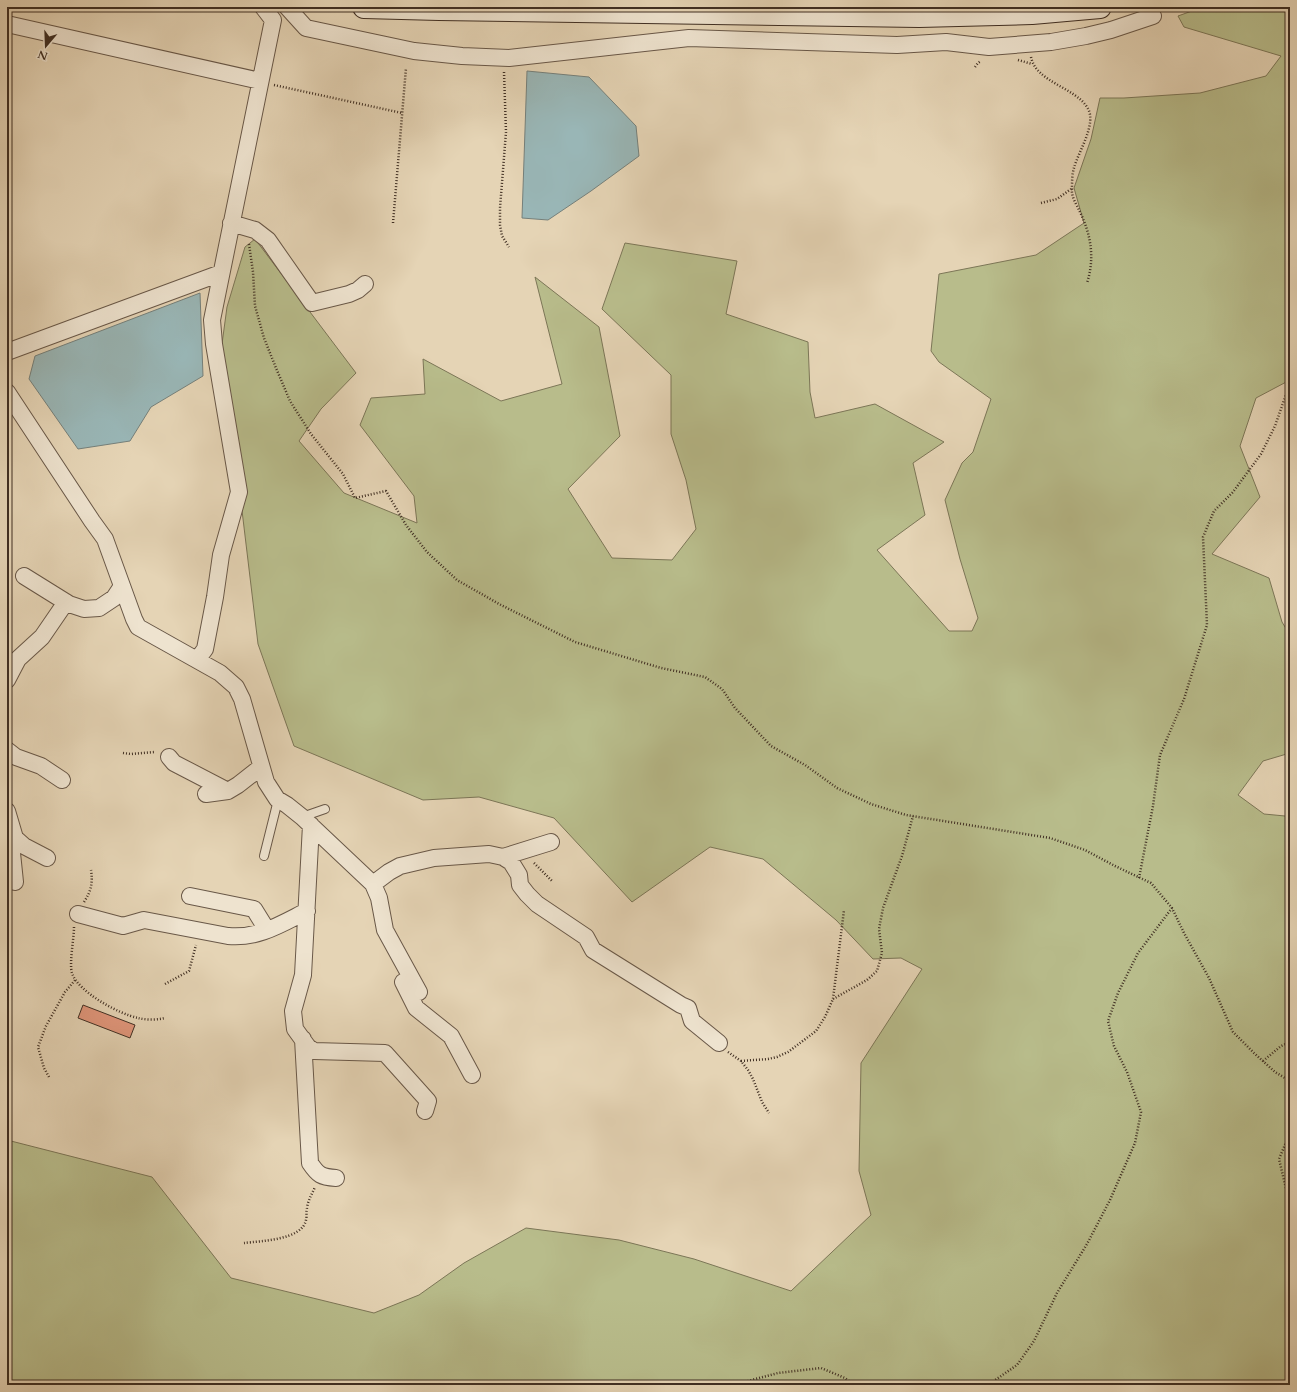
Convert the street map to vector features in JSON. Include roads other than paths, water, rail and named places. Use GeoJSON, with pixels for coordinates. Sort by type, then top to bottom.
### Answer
{"type":"FeatureCollection","features":[{"type":"Feature","properties":{"kind":"main road"},"geometry":{"type":"LineString","coordinates":[[364,7],[919,16],[1032,14],[1100,7]]}},
{"type":"Feature","properties":{"kind":"main road"},"geometry":{"type":"LineString","coordinates":[[721,13],[754,7]]}},
{"type":"Feature","properties":{"kind":"street"},"geometry":{"type":"LineString","coordinates":[[197,660],[205,649],[221,556],[238,492],[214,344],[212,320],[221,273],[236,224],[260,81],[273,20],[263,7]]}},
{"type":"Feature","properties":{"kind":"street"},"geometry":{"type":"LineString","coordinates":[[287,7],[306,28],[414,51],[462,56],[504,58],[563,53],[689,38],[897,45],[946,42],[989,47],[1051,42],[1086,36],[1111,30],[1153,16]]}},
{"type":"Feature","properties":{"kind":"street"},"geometry":{"type":"LineString","coordinates":[[7,24],[260,81]]}},
{"type":"Feature","properties":{"kind":"street"},"geometry":{"type":"LineString","coordinates":[[236,224],[255,230],[268,240],[312,303],[349,294],[358,290],[365,284]]}},
{"type":"Feature","properties":{"kind":"street"},"geometry":{"type":"LineString","coordinates":[[7,352],[221,273]]}},
{"type":"Feature","properties":{"kind":"street"},"geometry":{"type":"LineString","coordinates":[[7,392],[105,539],[138,627],[220,673],[236,687],[242,699],[266,782],[278,800],[306,821],[374,884],[379,898],[385,930],[419,992]]}},
{"type":"Feature","properties":{"kind":"street"},"geometry":{"type":"LineString","coordinates":[[24,576],[66,602],[84,609],[99,608],[114,598],[122,586]]}},
{"type":"Feature","properties":{"kind":"street"},"geometry":{"type":"LineString","coordinates":[[7,680],[18,659],[42,637],[66,602]]}},
{"type":"Feature","properties":{"kind":"street"},"geometry":{"type":"LineString","coordinates":[[7,750],[16,757],[41,766],[62,780]]}},
{"type":"Feature","properties":{"kind":"street"},"geometry":{"type":"LineString","coordinates":[[169,757],[174,763],[228,790]]}},
{"type":"Feature","properties":{"kind":"street"},"geometry":{"type":"LineString","coordinates":[[206,794],[228,790],[238,785],[261,768]]}},
{"type":"Feature","properties":{"kind":"street"},"geometry":{"type":"LineString","coordinates":[[7,811],[14,838],[12,853],[15,882]]}},
{"type":"Feature","properties":{"kind":"street"},"geometry":{"type":"LineString","coordinates":[[306,821],[307,910],[304,975],[293,1011],[295,1029],[308,1047],[314,1051],[385,1053],[428,1101],[425,1111]]}},
{"type":"Feature","properties":{"kind":"street"},"geometry":{"type":"LineString","coordinates":[[14,838],[24,846],[47,858]]}},
{"type":"Feature","properties":{"kind":"street"},"geometry":{"type":"LineString","coordinates":[[503,857],[551,842]]}},
{"type":"Feature","properties":{"kind":"street"},"geometry":{"type":"LineString","coordinates":[[374,884],[389,872],[400,866],[434,858],[489,854],[503,857],[512,862],[520,875],[520,885],[536,904],[586,937],[593,950],[688,1008],[692,1021],[719,1043]]}},
{"type":"Feature","properties":{"kind":"street"},"geometry":{"type":"LineString","coordinates":[[190,896],[254,909],[267,930]]}},
{"type":"Feature","properties":{"kind":"street"},"geometry":{"type":"LineString","coordinates":[[78,914],[123,926],[144,920],[198,931],[242,937],[267,930],[307,910]]}},
{"type":"Feature","properties":{"kind":"street"},"geometry":{"type":"LineString","coordinates":[[382,918],[380,926],[381,937],[416,1008],[451,1036],[472,1075]]}},
{"type":"Feature","properties":{"kind":"street"},"geometry":{"type":"LineString","coordinates":[[303,1039],[310,1163],[315,1171],[328,1177]]}},
{"type":"Feature","properties":{"kind":"lane"},"geometry":{"type":"LineString","coordinates":[[264,856],[278,800]]}},
{"type":"Feature","properties":{"kind":"lane"},"geometry":{"type":"LineString","coordinates":[[306,821],[325,808]]}},
{"type":"Feature","properties":{"kind":"water"},"geometry":{"type":"Polygon","coordinates":[[[527,71],[589,77],[636,126],[639,156],[548,220],[522,218],[527,71]]]}},
{"type":"Feature","properties":{"kind":"water"},"geometry":{"type":"Polygon","coordinates":[[[200,293],[203,376],[151,407],[130,441],[78,449],[29,379],[35,356],[200,293]]]}}]}
